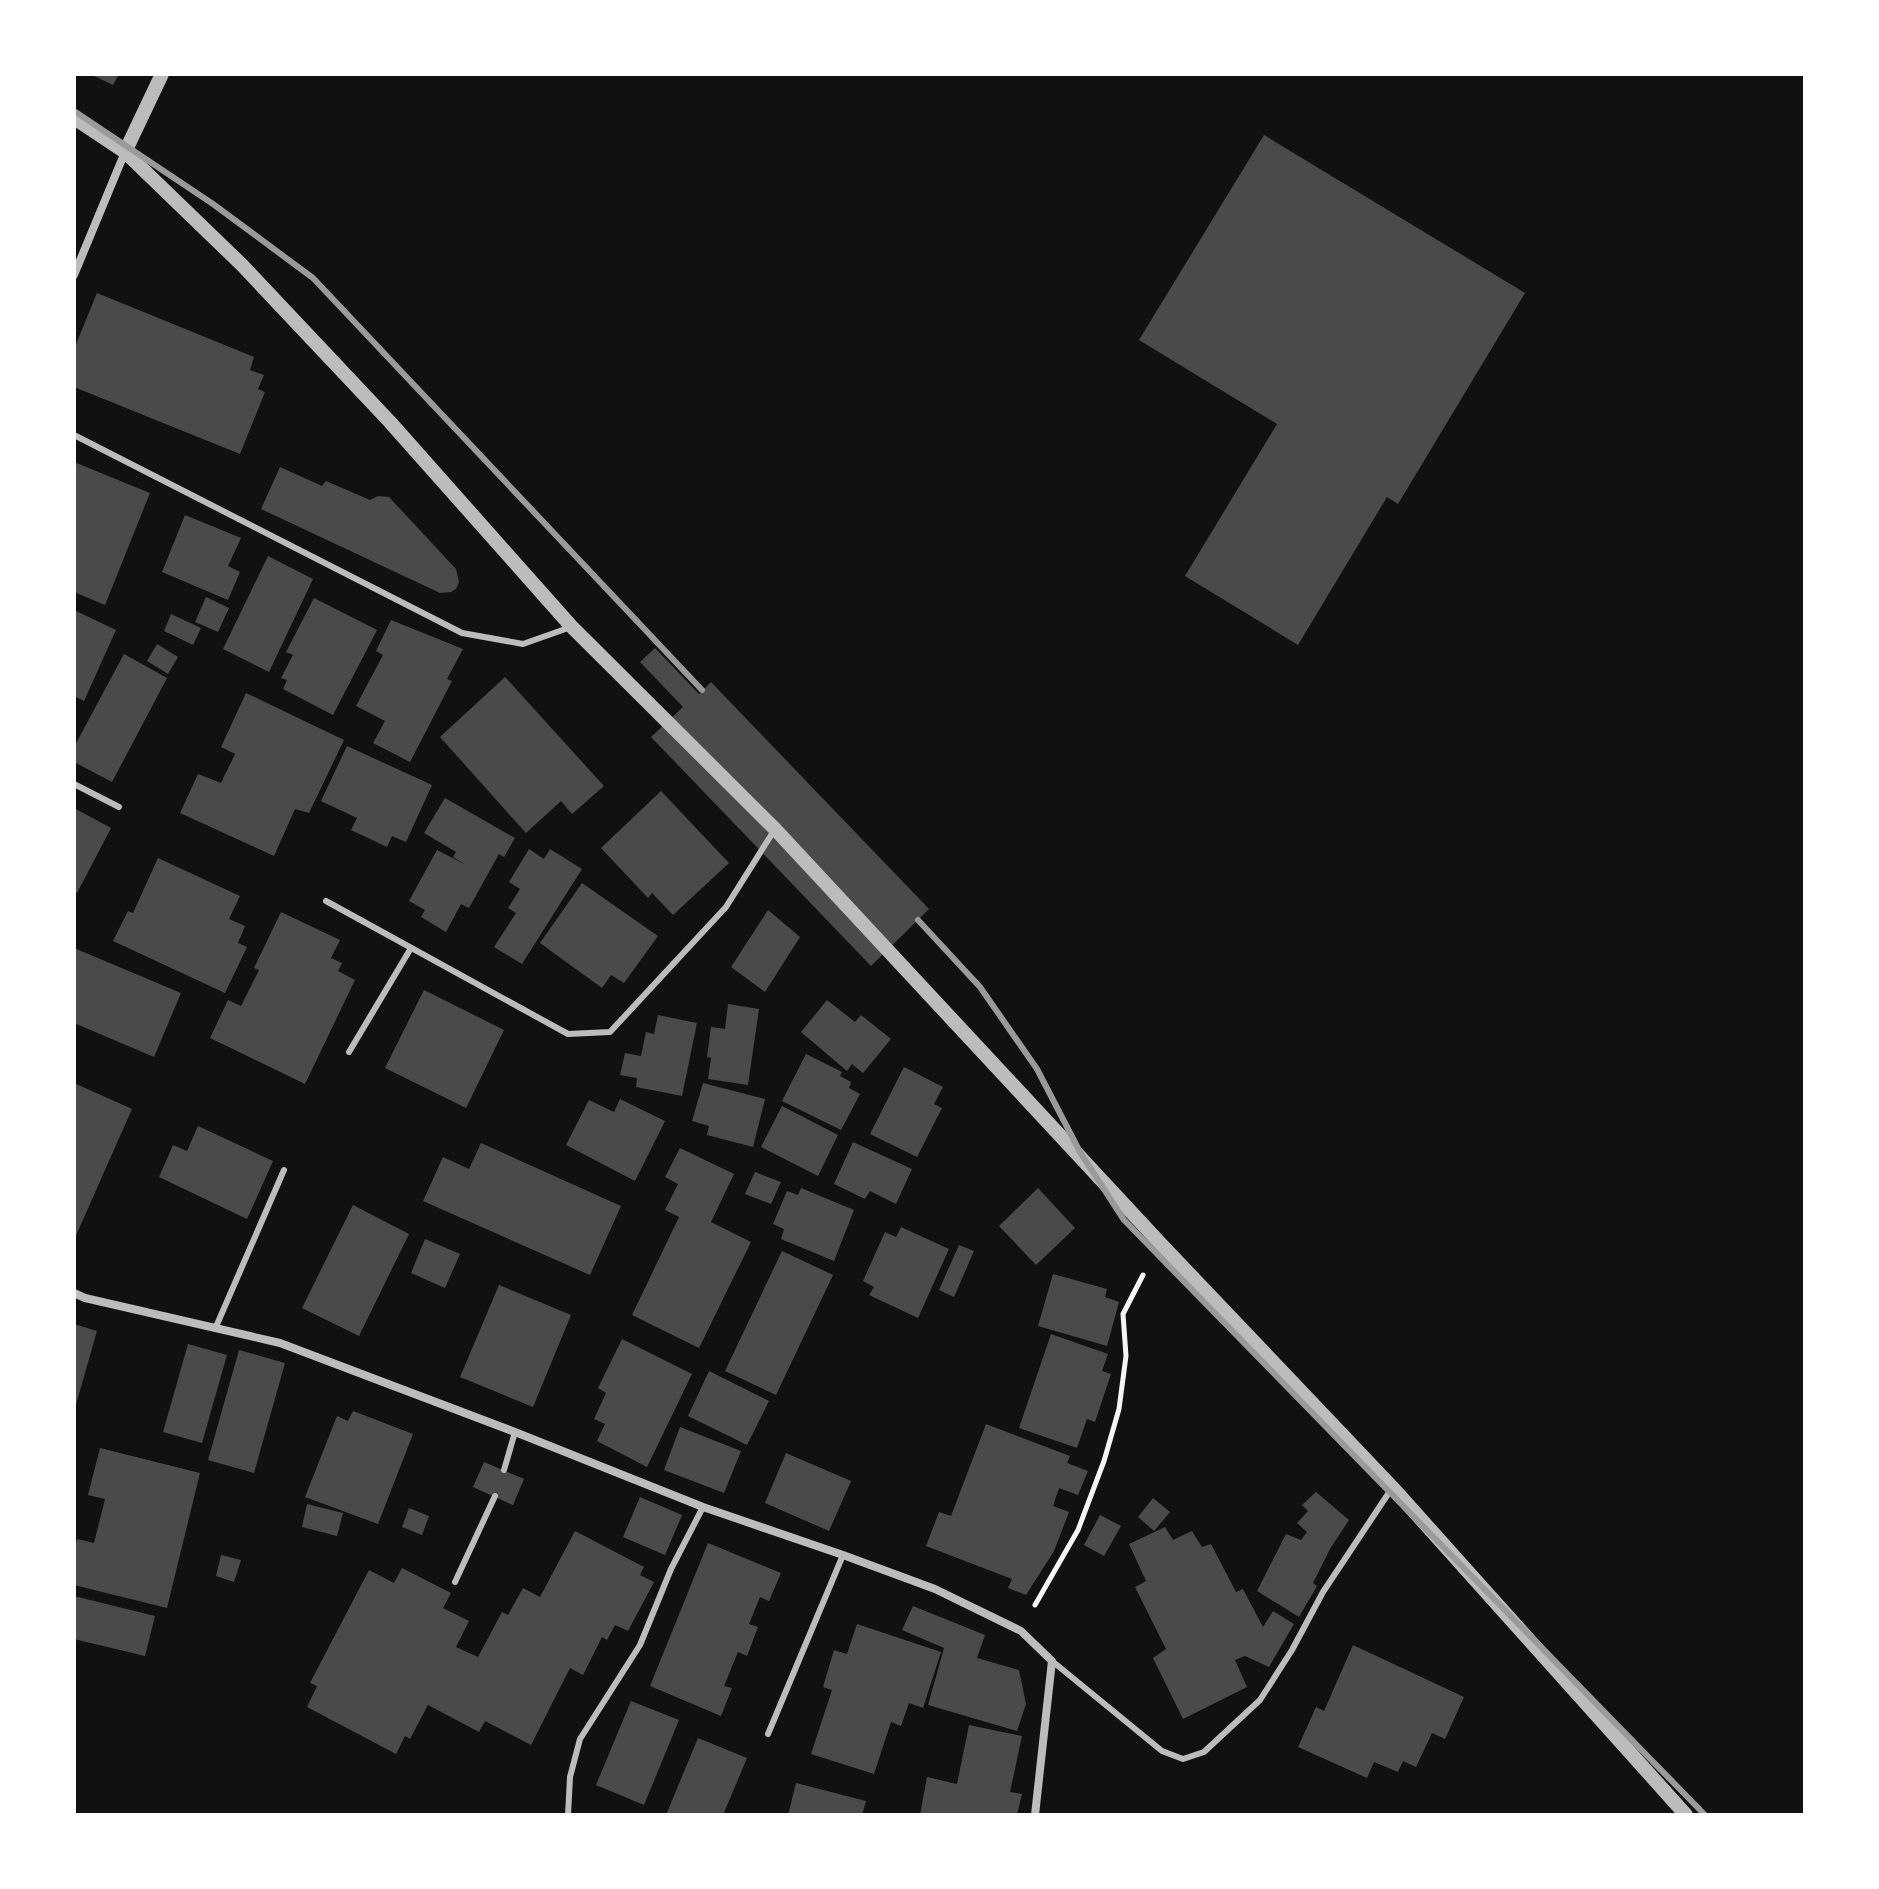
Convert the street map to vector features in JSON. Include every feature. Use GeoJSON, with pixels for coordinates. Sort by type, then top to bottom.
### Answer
{"type":"FeatureCollection","features":[{"type":"Feature","properties":{"kind":"street"},"geometry":{"type":"LineString","coordinates":[[74,275],[76,262],[162,74]]}},
{"type":"Feature","properties":{"kind":"street"},"geometry":{"type":"LineString","coordinates":[[74,118],[125,152],[242,265],[390,422],[571,626],[775,829],[1393,1488],[1686,1815]]}},
{"type":"Feature","properties":{"kind":"street"},"geometry":{"type":"LineString","coordinates":[[74,1293],[280,1343],[703,1507],[935,1589],[1021,1631],[1052,1661],[1035,1815]]}},
{"type":"Feature","properties":{"kind":"lane"},"geometry":{"type":"LineString","coordinates":[[74,435],[462,633],[523,644],[571,626]]}},
{"type":"Feature","properties":{"kind":"lane"},"geometry":{"type":"LineString","coordinates":[[74,784],[119,807]]}},
{"type":"Feature","properties":{"kind":"lane"},"geometry":{"type":"LineString","coordinates":[[326,901],[568,1034],[610,1032],[726,907],[775,829]]}},
{"type":"Feature","properties":{"kind":"lane"},"geometry":{"type":"LineString","coordinates":[[349,1052],[411,948]]}},
{"type":"Feature","properties":{"kind":"lane"},"geometry":{"type":"LineString","coordinates":[[215,1329],[284,1170]]}},
{"type":"Feature","properties":{"kind":"lane"},"geometry":{"type":"LineString","coordinates":[[504,1470],[515,1432]]}},
{"type":"Feature","properties":{"kind":"lane"},"geometry":{"type":"LineString","coordinates":[[1052,1661],[1162,1751],[1183,1759],[1204,1752],[1260,1700],[1292,1650],[1323,1592],[1393,1488]]}},
{"type":"Feature","properties":{"kind":"lane"},"geometry":{"type":"LineString","coordinates":[[455,1582],[495,1496]]}},
{"type":"Feature","properties":{"kind":"lane"},"geometry":{"type":"LineString","coordinates":[[568,1815],[570,1777],[580,1739],[640,1645],[671,1569],[703,1507]]}},
{"type":"Feature","properties":{"kind":"lane"},"geometry":{"type":"LineString","coordinates":[[768,1734],[843,1555]]}},
{"type":"Feature","properties":{"kind":"path"},"geometry":{"type":"LineString","coordinates":[[1021,1631],[1078,1530],[1104,1461],[1119,1409],[1126,1356],[1123,1314],[1160,1243]]}},
{"type":"Feature","properties":{"kind":"building"},"geometry":{"type":"Polygon","coordinates":[[[90,74],[119,74],[113,85],[90,74]]]}},
{"type":"Feature","properties":{"kind":"building"},"geometry":{"type":"Polygon","coordinates":[[[1264,135],[1525,293],[1398,504],[1387,497],[1298,645],[1185,576],[1277,424],[1139,340],[1264,135]]]}},
{"type":"Feature","properties":{"kind":"building"},"geometry":{"type":"Polygon","coordinates":[[[97,293],[254,357],[250,370],[264,375],[258,389],[265,392],[240,454],[74,387],[74,349],[97,293]]]}},
{"type":"Feature","properties":{"kind":"building"},"geometry":{"type":"Polygon","coordinates":[[[74,462],[150,493],[105,605],[74,592],[74,462]]]}},
{"type":"Feature","properties":{"kind":"building"},"geometry":{"type":"Polygon","coordinates":[[[280,467],[322,486],[326,481],[370,500],[378,496],[389,497],[456,569],[459,582],[456,589],[440,593],[261,509],[280,467]]]}},
{"type":"Feature","properties":{"kind":"building"},"geometry":{"type":"Polygon","coordinates":[[[185,515],[241,538],[228,566],[240,572],[228,600],[162,572],[185,515]]]}},
{"type":"Feature","properties":{"kind":"building"},"geometry":{"type":"Polygon","coordinates":[[[268,556],[313,579],[269,672],[223,649],[268,556]]]}},
{"type":"Feature","properties":{"kind":"building"},"geometry":{"type":"Polygon","coordinates":[[[206,597],[229,608],[218,632],[195,622],[206,597]]]}},
{"type":"Feature","properties":{"kind":"building"},"geometry":{"type":"Polygon","coordinates":[[[314,598],[377,630],[333,715],[283,689],[287,680],[281,678],[293,655],[286,652],[314,598]]]}},
{"type":"Feature","properties":{"kind":"building"},"geometry":{"type":"Polygon","coordinates":[[[74,610],[116,630],[84,701],[74,696],[74,610]]]}},
{"type":"Feature","properties":{"kind":"building"},"geometry":{"type":"Polygon","coordinates":[[[171,614],[201,628],[193,645],[164,631],[171,614]]]}},
{"type":"Feature","properties":{"kind":"building"},"geometry":{"type":"Polygon","coordinates":[[[391,620],[463,649],[447,679],[452,681],[410,762],[373,743],[385,721],[356,706],[383,655],[376,651],[391,620]]]}},
{"type":"Feature","properties":{"kind":"building"},"geometry":{"type":"Polygon","coordinates":[[[157,644],[178,657],[168,674],[147,661],[157,644]]]}},
{"type":"Feature","properties":{"kind":"building"},"geometry":{"type":"Polygon","coordinates":[[[655,648],[699,694],[711,682],[929,909],[871,966],[651,737],[683,707],[640,662],[655,648]]]}},
{"type":"Feature","properties":{"kind":"building"},"geometry":{"type":"Polygon","coordinates":[[[124,654],[167,678],[112,782],[74,762],[74,747],[124,654]]]}},
{"type":"Feature","properties":{"kind":"building"},"geometry":{"type":"Polygon","coordinates":[[[505,677],[604,786],[572,814],[561,801],[526,833],[440,737],[505,677]]]}},
{"type":"Feature","properties":{"kind":"building"},"geometry":{"type":"Polygon","coordinates":[[[246,693],[344,740],[309,813],[295,809],[274,856],[180,813],[198,774],[221,783],[235,754],[221,747],[246,693]]]}},
{"type":"Feature","properties":{"kind":"building"},"geometry":{"type":"Polygon","coordinates":[[[347,746],[432,785],[406,842],[392,836],[387,847],[351,830],[357,818],[321,801],[347,746]]]}},
{"type":"Feature","properties":{"kind":"building"},"geometry":{"type":"Polygon","coordinates":[[[661,791],[729,863],[673,915],[652,893],[648,898],[601,848],[661,791]]]}},
{"type":"Feature","properties":{"kind":"building"},"geometry":{"type":"Polygon","coordinates":[[[445,798],[515,838],[504,857],[499,854],[469,908],[461,904],[446,932],[421,917],[425,910],[409,901],[437,850],[466,865],[453,857],[456,852],[424,833],[445,798]]]}},
{"type":"Feature","properties":{"kind":"building"},"geometry":{"type":"Polygon","coordinates":[[[74,808],[111,828],[77,893],[74,891],[74,808]]]}},
{"type":"Feature","properties":{"kind":"building"},"geometry":{"type":"Polygon","coordinates":[[[529,849],[544,859],[550,849],[582,869],[522,964],[494,947],[516,913],[508,908],[520,889],[509,882],[529,849]]]}},
{"type":"Feature","properties":{"kind":"building"},"geometry":{"type":"Polygon","coordinates":[[[158,858],[240,896],[229,919],[245,926],[238,943],[247,947],[225,993],[113,941],[128,911],[133,913],[158,858]]]}},
{"type":"Feature","properties":{"kind":"building"},"geometry":{"type":"Polygon","coordinates":[[[582,883],[658,936],[624,983],[611,975],[602,988],[540,943],[582,883]]]}},
{"type":"Feature","properties":{"kind":"building"},"geometry":{"type":"Polygon","coordinates":[[[768,910],[800,937],[765,992],[731,967],[768,910]]]}},
{"type":"Feature","properties":{"kind":"building"},"geometry":{"type":"Polygon","coordinates":[[[281,912],[340,940],[331,958],[342,963],[338,971],[355,980],[305,1084],[210,1038],[228,1000],[241,1006],[259,970],[254,968],[281,912]]]}},
{"type":"Feature","properties":{"kind":"building"},"geometry":{"type":"Polygon","coordinates":[[[74,948],[181,993],[154,1057],[74,1023],[74,948]]]}},
{"type":"Feature","properties":{"kind":"building"},"geometry":{"type":"Polygon","coordinates":[[[424,990],[504,1030],[466,1108],[385,1068],[424,990]]]}},
{"type":"Feature","properties":{"kind":"building"},"geometry":{"type":"Polygon","coordinates":[[[827,1000],[855,1022],[861,1015],[891,1039],[863,1073],[852,1064],[847,1071],[801,1032],[827,1000]]]}},
{"type":"Feature","properties":{"kind":"building"},"geometry":{"type":"Polygon","coordinates":[[[728,1004],[759,1009],[748,1085],[708,1079],[711,1027],[725,1029],[728,1004]]]}},
{"type":"Feature","properties":{"kind":"building"},"geometry":{"type":"Polygon","coordinates":[[[658,1015],[697,1023],[682,1096],[636,1087],[637,1078],[620,1075],[625,1053],[641,1056],[646,1032],[654,1034],[658,1015]]]}},
{"type":"Feature","properties":{"kind":"building"},"geometry":{"type":"Polygon","coordinates":[[[806,1054],[842,1072],[840,1076],[851,1082],[849,1088],[860,1094],[841,1130],[782,1101],[806,1054]]]}},
{"type":"Feature","properties":{"kind":"building"},"geometry":{"type":"Polygon","coordinates":[[[904,1067],[943,1087],[934,1104],[942,1108],[917,1157],[870,1134],[904,1067]]]}},
{"type":"Feature","properties":{"kind":"building"},"geometry":{"type":"Polygon","coordinates":[[[74,1083],[132,1109],[74,1240],[74,1083]]]}},
{"type":"Feature","properties":{"kind":"building"},"geometry":{"type":"Polygon","coordinates":[[[703,1083],[765,1099],[753,1147],[707,1135],[709,1126],[692,1121],[703,1083]]]}},
{"type":"Feature","properties":{"kind":"building"},"geometry":{"type":"Polygon","coordinates":[[[620,1099],[665,1121],[635,1181],[566,1145],[589,1100],[614,1112],[620,1099]]]}},
{"type":"Feature","properties":{"kind":"building"},"geometry":{"type":"Polygon","coordinates":[[[782,1106],[838,1135],[818,1176],[761,1147],[782,1106]]]}},
{"type":"Feature","properties":{"kind":"building"},"geometry":{"type":"Polygon","coordinates":[[[198,1126],[273,1161],[247,1219],[159,1177],[173,1145],[187,1151],[198,1126]]]}},
{"type":"Feature","properties":{"kind":"building"},"geometry":{"type":"Polygon","coordinates":[[[853,1142],[912,1169],[896,1204],[870,1191],[865,1199],[834,1184],[853,1142]]]}},
{"type":"Feature","properties":{"kind":"building"},"geometry":{"type":"Polygon","coordinates":[[[481,1143],[621,1206],[590,1275],[423,1201],[443,1157],[469,1169],[481,1143]]]}},
{"type":"Feature","properties":{"kind":"building"},"geometry":{"type":"Polygon","coordinates":[[[680,1148],[734,1174],[711,1222],[751,1242],[699,1348],[632,1315],[679,1217],[665,1210],[678,1184],[665,1177],[680,1148]]]}},
{"type":"Feature","properties":{"kind":"building"},"geometry":{"type":"Polygon","coordinates":[[[755,1172],[781,1182],[771,1204],[745,1194],[755,1172]]]}},
{"type":"Feature","properties":{"kind":"building"},"geometry":{"type":"Polygon","coordinates":[[[801,1188],[854,1210],[834,1261],[781,1239],[784,1229],[773,1224],[787,1191],[798,1195],[801,1188]]]}},
{"type":"Feature","properties":{"kind":"building"},"geometry":{"type":"Polygon","coordinates":[[[1038,1188],[1075,1228],[1036,1265],[999,1226],[1038,1188]]]}},
{"type":"Feature","properties":{"kind":"building"},"geometry":{"type":"Polygon","coordinates":[[[353,1205],[409,1234],[359,1336],[302,1308],[353,1205]]]}},
{"type":"Feature","properties":{"kind":"building"},"geometry":{"type":"Polygon","coordinates":[[[901,1227],[949,1249],[918,1318],[869,1295],[874,1287],[863,1281],[885,1232],[896,1237],[901,1227]]]}},
{"type":"Feature","properties":{"kind":"building"},"geometry":{"type":"Polygon","coordinates":[[[425,1239],[460,1254],[445,1288],[411,1273],[425,1239]]]}},
{"type":"Feature","properties":{"kind":"building"},"geometry":{"type":"Polygon","coordinates":[[[959,1245],[974,1251],[954,1297],[939,1290],[959,1245]]]}},
{"type":"Feature","properties":{"kind":"building"},"geometry":{"type":"Polygon","coordinates":[[[782,1251],[833,1275],[776,1395],[725,1371],[782,1251]]]}},
{"type":"Feature","properties":{"kind":"building"},"geometry":{"type":"Polygon","coordinates":[[[1053,1274],[1107,1289],[1105,1297],[1119,1302],[1107,1346],[1038,1326],[1053,1274]]]}},
{"type":"Feature","properties":{"kind":"building"},"geometry":{"type":"Polygon","coordinates":[[[499,1285],[571,1315],[533,1407],[460,1377],[499,1285]]]}},
{"type":"Feature","properties":{"kind":"building"},"geometry":{"type":"Polygon","coordinates":[[[74,1324],[97,1331],[75,1408],[74,1408],[74,1324]]]}},
{"type":"Feature","properties":{"kind":"building"},"geometry":{"type":"Polygon","coordinates":[[[1051,1334],[1108,1354],[1102,1371],[1111,1374],[1095,1422],[1087,1419],[1077,1448],[1019,1428],[1051,1334]]]}},
{"type":"Feature","properties":{"kind":"building"},"geometry":{"type":"Polygon","coordinates":[[[622,1339],[692,1374],[647,1467],[597,1441],[605,1424],[594,1419],[606,1393],[598,1388],[622,1339]]]}},
{"type":"Feature","properties":{"kind":"building"},"geometry":{"type":"Polygon","coordinates":[[[188,1344],[227,1355],[202,1443],[163,1432],[188,1344]]]}},
{"type":"Feature","properties":{"kind":"building"},"geometry":{"type":"Polygon","coordinates":[[[239,1350],[285,1363],[254,1473],[208,1460],[239,1350]]]}},
{"type":"Feature","properties":{"kind":"building"},"geometry":{"type":"Polygon","coordinates":[[[709,1371],[769,1401],[747,1445],[688,1416],[709,1371]]]}},
{"type":"Feature","properties":{"kind":"building"},"geometry":{"type":"Polygon","coordinates":[[[353,1411],[413,1434],[378,1524],[305,1497],[337,1416],[348,1421],[353,1411]]]}},
{"type":"Feature","properties":{"kind":"building"},"geometry":{"type":"Polygon","coordinates":[[[986,1424],[1070,1456],[1067,1463],[1088,1471],[1078,1495],[1059,1488],[1053,1506],[1069,1512],[1054,1551],[1026,1595],[1008,1588],[1012,1579],[926,1546],[939,1512],[951,1516],[986,1424]]]}},
{"type":"Feature","properties":{"kind":"building"},"geometry":{"type":"Polygon","coordinates":[[[680,1427],[741,1451],[724,1493],[664,1470],[680,1427]]]}},
{"type":"Feature","properties":{"kind":"building"},"geometry":{"type":"Polygon","coordinates":[[[100,1448],[200,1473],[167,1608],[74,1585],[77,1539],[94,1543],[105,1499],[88,1495],[100,1448]]]}},
{"type":"Feature","properties":{"kind":"building"},"geometry":{"type":"Polygon","coordinates":[[[786,1453],[851,1481],[829,1531],[765,1503],[786,1453]]]}},
{"type":"Feature","properties":{"kind":"building"},"geometry":{"type":"Polygon","coordinates":[[[484,1462],[524,1479],[513,1505],[473,1487],[484,1462]]]}},
{"type":"Feature","properties":{"kind":"building"},"geometry":{"type":"Polygon","coordinates":[[[1316,1492],[1349,1520],[1330,1549],[1313,1583],[1317,1586],[1299,1617],[1257,1591],[1286,1534],[1301,1540],[1307,1532],[1297,1523],[1308,1511],[1302,1505],[1316,1492]]]}},
{"type":"Feature","properties":{"kind":"building"},"geometry":{"type":"Polygon","coordinates":[[[640,1497],[682,1515],[665,1555],[623,1537],[640,1497]]]}},
{"type":"Feature","properties":{"kind":"building"},"geometry":{"type":"Polygon","coordinates":[[[1153,1498],[1170,1512],[1154,1531],[1138,1517],[1153,1498]]]}},
{"type":"Feature","properties":{"kind":"building"},"geometry":{"type":"Polygon","coordinates":[[[307,1504],[343,1513],[337,1536],[302,1527],[307,1504]]]}},
{"type":"Feature","properties":{"kind":"building"},"geometry":{"type":"Polygon","coordinates":[[[409,1508],[429,1516],[422,1535],[402,1527],[409,1508]]]}},
{"type":"Feature","properties":{"kind":"building"},"geometry":{"type":"Polygon","coordinates":[[[1100,1515],[1121,1526],[1104,1556],[1084,1545],[1100,1515]]]}},
{"type":"Feature","properties":{"kind":"building"},"geometry":{"type":"Polygon","coordinates":[[[1165,1527],[1173,1540],[1192,1531],[1202,1547],[1211,1544],[1236,1592],[1243,1589],[1263,1627],[1273,1611],[1294,1624],[1269,1667],[1245,1656],[1235,1660],[1247,1687],[1183,1719],[1153,1658],[1166,1649],[1135,1587],[1146,1581],[1129,1544],[1165,1527]]]}},
{"type":"Feature","properties":{"kind":"building"},"geometry":{"type":"Polygon","coordinates":[[[575,1531],[644,1567],[640,1575],[654,1582],[628,1631],[615,1625],[607,1640],[602,1637],[583,1675],[570,1668],[531,1745],[485,1721],[479,1732],[428,1705],[410,1739],[405,1736],[396,1754],[307,1707],[317,1686],[310,1683],[369,1570],[394,1583],[402,1568],[451,1593],[443,1608],[469,1621],[456,1647],[478,1657],[502,1612],[508,1615],[523,1588],[540,1597],[575,1531]]]}},
{"type":"Feature","properties":{"kind":"building"},"geometry":{"type":"Polygon","coordinates":[[[708,1543],[781,1573],[769,1601],[760,1597],[749,1624],[758,1627],[747,1656],[738,1652],[724,1686],[732,1688],[721,1716],[650,1686],[708,1543]]]}},
{"type":"Feature","properties":{"kind":"building"},"geometry":{"type":"Polygon","coordinates":[[[221,1555],[241,1560],[234,1582],[216,1576],[221,1555]]]}},
{"type":"Feature","properties":{"kind":"building"},"geometry":{"type":"Polygon","coordinates":[[[74,1596],[155,1616],[145,1656],[74,1639],[74,1596]]]}},
{"type":"Feature","properties":{"kind":"building"},"geometry":{"type":"Polygon","coordinates":[[[913,1606],[985,1635],[977,1658],[1019,1670],[1026,1704],[1017,1731],[928,1705],[944,1648],[902,1630],[913,1606]]]}},
{"type":"Feature","properties":{"kind":"building"},"geometry":{"type":"Polygon","coordinates":[[[857,1624],[941,1652],[923,1708],[909,1703],[901,1726],[891,1722],[874,1774],[811,1754],[832,1690],[823,1687],[834,1650],[847,1654],[857,1624]]]}},
{"type":"Feature","properties":{"kind":"building"},"geometry":{"type":"Polygon","coordinates":[[[1353,1645],[1464,1697],[1445,1739],[1432,1733],[1416,1767],[1403,1761],[1398,1772],[1374,1762],[1367,1778],[1298,1747],[1316,1707],[1324,1711],[1353,1645]]]}},
{"type":"Feature","properties":{"kind":"building"},"geometry":{"type":"Polygon","coordinates":[[[631,1701],[679,1720],[644,1805],[596,1785],[631,1701]]]}},
{"type":"Feature","properties":{"kind":"building"},"geometry":{"type":"Polygon","coordinates":[[[969,1725],[1022,1736],[1010,1792],[1022,1794],[1017,1815],[920,1815],[927,1777],[957,1784],[969,1725]]]}},
{"type":"Feature","properties":{"kind":"building"},"geometry":{"type":"Polygon","coordinates":[[[698,1738],[747,1758],[723,1815],[666,1815],[698,1738]]]}},
{"type":"Feature","properties":{"kind":"building"},"geometry":{"type":"Polygon","coordinates":[[[796,1783],[866,1801],[862,1815],[788,1815],[796,1783]]]}},
{"type":"Feature","properties":{"kind":"railway"},"geometry":{"type":"LineString","coordinates":[[74,111],[213,204],[313,278],[702,690]]}},
{"type":"Feature","properties":{"kind":"railway"},"geometry":{"type":"LineString","coordinates":[[918,920],[980,987],[1037,1069],[1080,1152],[1124,1220],[1705,1815]]}}]}
